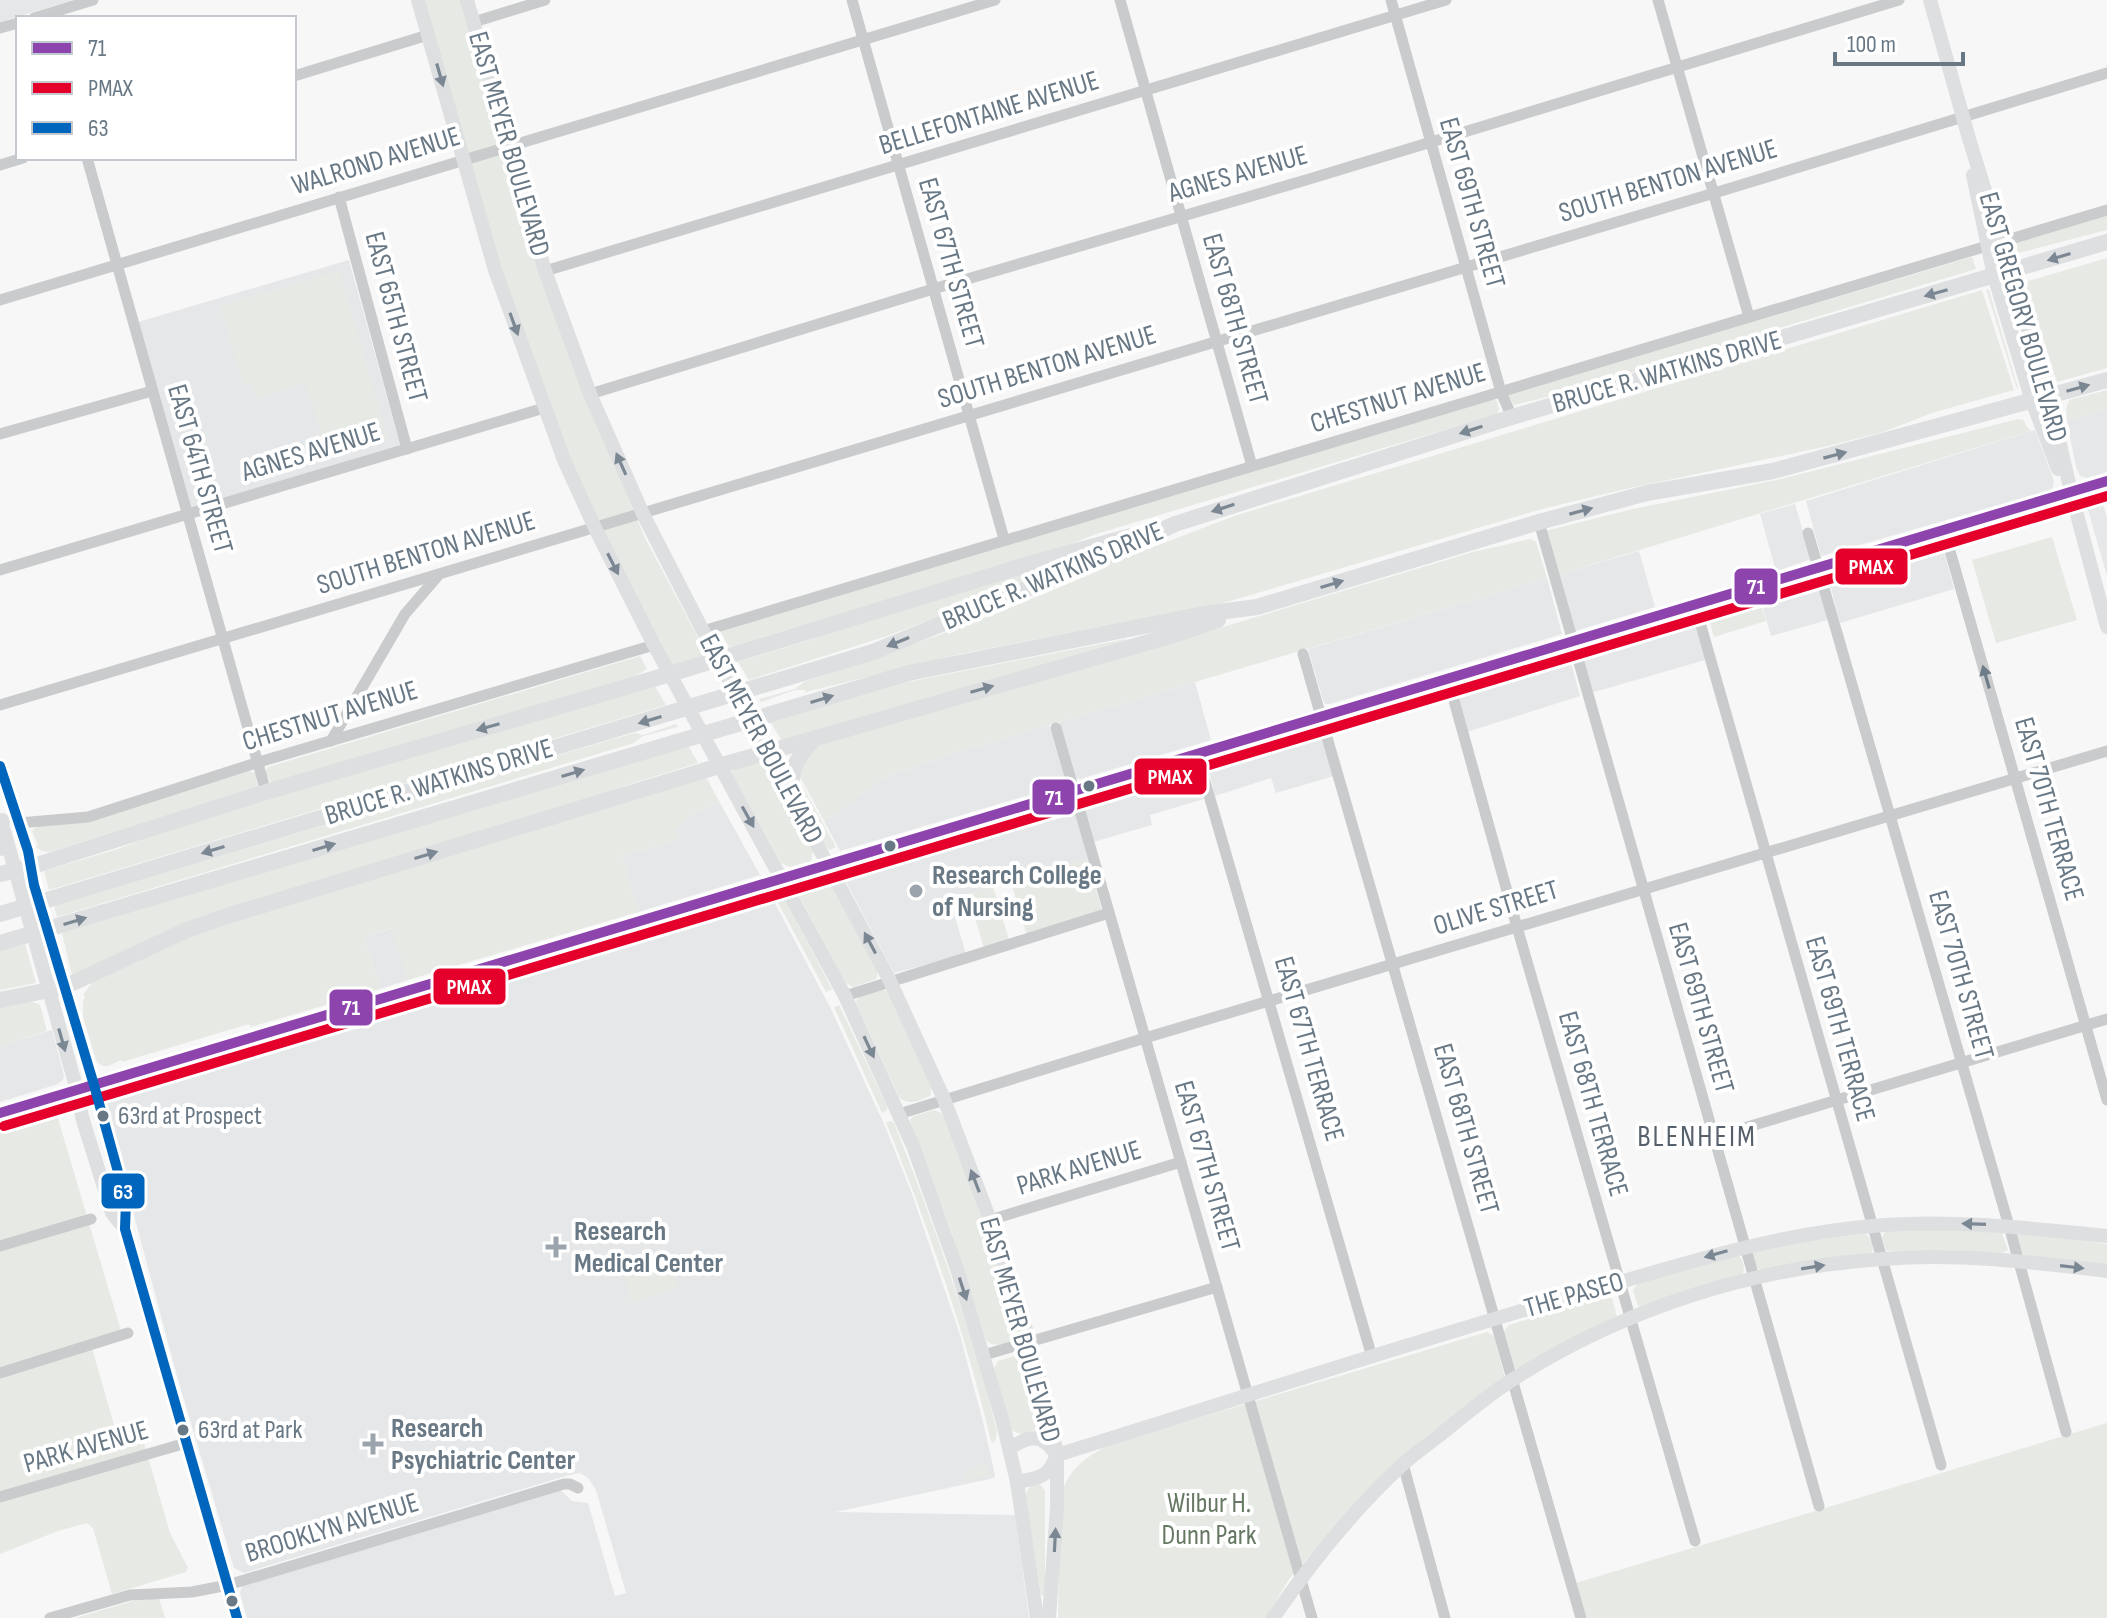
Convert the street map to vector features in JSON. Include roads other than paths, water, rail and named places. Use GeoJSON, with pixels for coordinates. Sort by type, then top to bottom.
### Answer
{"type":"FeatureCollection","features":[{"type":"Feature","properties":{"kind":"highway","name":"BRUCE R. WATKINS DRIVE"},"geometry":{"type":"LineString","coordinates":[[0,914],[873,652],[1107,556],[1175,524],[1512,417],[2107,242]]}},
{"type":"Feature","properties":{"kind":"highway","name":"BRUCE R. WATKINS DRIVE"},"geometry":{"type":"LineString","coordinates":[[0,943],[909,673],[1204,614],[1257,607],[1539,522],[1647,493],[1773,471],[2107,380]]}},
{"type":"Feature","properties":{"kind":"highway"},"geometry":{"type":"LineString","coordinates":[[15,870],[1029,564],[1175,524]]}},
{"type":"Feature","properties":{"kind":"highway"},"geometry":{"type":"LineString","coordinates":[[0,1000],[56,988],[187,930],[227,916],[719,766],[1180,633],[1257,607]]}},
{"type":"Feature","properties":{"kind":"highway"},"geometry":{"type":"LineString","coordinates":[[791,794],[793,768],[814,739]]}},
{"type":"Feature","properties":{"kind":"highway"},"geometry":{"type":"LineString","coordinates":[[0,848],[7,819]]}},
{"type":"Feature","properties":{"kind":"main road","name":"EAST MEYER BOULEVARD"},"geometry":{"type":"LineString","coordinates":[[418,0],[495,270],[544,408],[595,528],[654,645],[845,996],[899,1114],[937,1210],[984,1355],[1010,1448]]}},
{"type":"Feature","properties":{"kind":"main road","name":"EAST MEYER BOULEVARD"},"geometry":{"type":"LineString","coordinates":[[467,0],[545,271],[590,394],[643,514],[890,981],[944,1099],[990,1220],[1030,1342],[1057,1455],[1057,1507],[1049,1618]]}},
{"type":"Feature","properties":{"kind":"main road","name":"EAST GREGORY BOULEVARD"},"geometry":{"type":"LineString","coordinates":[[1930,0],[1970,142],[2049,397],[2106,620]]}},
{"type":"Feature","properties":{"kind":"main road","name":"EAST GREGORY BOULEVARD"},"geometry":{"type":"LineString","coordinates":[[1970,142],[1971,162],[1994,276],[2032,401],[2061,476],[2071,492]]}},
{"type":"Feature","properties":{"kind":"main road"},"geometry":{"type":"LineString","coordinates":[[0,1113],[2107,481]]}},
{"type":"Feature","properties":{"kind":"main road"},"geometry":{"type":"LineString","coordinates":[[0,766],[15,870],[27,887],[56,988],[82,1117],[112,1213],[125,1229]]}},
{"type":"Feature","properties":{"kind":"main road"},"geometry":{"type":"LineString","coordinates":[[56,988],[94,1085],[126,1201],[125,1229],[237,1618]]}},
{"type":"Feature","properties":{"kind":"main road","name":"THE PASEO"},"geometry":{"type":"LineString","coordinates":[[1057,1455],[1495,1318],[1745,1246],[1873,1226],[2009,1226],[2107,1236]]}},
{"type":"Feature","properties":{"kind":"main road","name":"THE PASEO"},"geometry":{"type":"LineString","coordinates":[[1273,1618],[1300,1579],[1355,1512],[1403,1464],[1512,1380],[1631,1318],[1754,1278],[1882,1259],[1971,1257],[2107,1271]]}},
{"type":"Feature","properties":{"kind":"main road"},"geometry":{"type":"LineString","coordinates":[[1038,1438],[1057,1455],[1051,1469],[1042,1476],[1017,1482],[1010,1448],[1026,1439],[1038,1438]]}},
{"type":"Feature","properties":{"kind":"main road","name":"EAST MEYER BOULEVARD"},"geometry":{"type":"LineString","coordinates":[[1017,1482],[1037,1618]]}},
{"type":"Feature","properties":{"kind":"street"},"geometry":{"type":"LineString","coordinates":[[48,16],[93,0]]}},
{"type":"Feature","properties":{"kind":"street"},"geometry":{"type":"LineString","coordinates":[[474,22],[545,0]]}},
{"type":"Feature","properties":{"kind":"street","name":"EAST 67TH STREET"},"geometry":{"type":"LineString","coordinates":[[852,0],[1004,539]]}},
{"type":"Feature","properties":{"kind":"street","name":"WALROND AVENUE"},"geometry":{"type":"LineString","coordinates":[[0,300],[995,0]]}},
{"type":"Feature","properties":{"kind":"street","name":"EAST 68TH STREET"},"geometry":{"type":"LineString","coordinates":[[1120,0],[1252,466]]}},
{"type":"Feature","properties":{"kind":"street","name":"EAST 69TH STREET"},"geometry":{"type":"LineString","coordinates":[[1391,0],[1501,392],[1512,417]]}},
{"type":"Feature","properties":{"kind":"street","name":"BELLEFONTAINE AVENUE"},"geometry":{"type":"LineString","coordinates":[[545,271],[1446,0]]}},
{"type":"Feature","properties":{"kind":"street"},"geometry":{"type":"LineString","coordinates":[[1658,0],[1749,317]]}},
{"type":"Feature","properties":{"kind":"street","name":"AGNES AVENUE"},"geometry":{"type":"LineString","coordinates":[[590,394],[1899,0]]}},
{"type":"Feature","properties":{"kind":"street"},"geometry":{"type":"LineString","coordinates":[[296,75],[428,35]]}},
{"type":"Feature","properties":{"kind":"street","name":"SOUTH BENTON AVENUE"},"geometry":{"type":"LineString","coordinates":[[0,705],[2107,73]]}},
{"type":"Feature","properties":{"kind":"street","name":"EAST 64TH STREET"},"geometry":{"type":"LineString","coordinates":[[88,160],[266,792]]}},
{"type":"Feature","properties":{"kind":"street","name":"EAST 65TH STREET"},"geometry":{"type":"LineString","coordinates":[[339,197],[407,449]]}},
{"type":"Feature","properties":{"kind":"street","name":"CHESTNUT AVENUE"},"geometry":{"type":"LineString","coordinates":[[703,631],[2107,210]]}},
{"type":"Feature","properties":{"kind":"street"},"geometry":{"type":"LineString","coordinates":[[0,434],[152,391]]}},
{"type":"Feature","properties":{"kind":"street","name":"AGNES AVENUE"},"geometry":{"type":"LineString","coordinates":[[0,570],[544,408]]}},
{"type":"Feature","properties":{"kind":"street","name":"EAST 69TH STREET"},"geometry":{"type":"LineString","coordinates":[[1539,522],[1819,1506]]}},
{"type":"Feature","properties":{"kind":"street","name":"EAST 70TH TERRACE"},"geometry":{"type":"LineString","coordinates":[[1944,530],[2107,1100]]}},
{"type":"Feature","properties":{"kind":"street","name":"EAST 70TH STREET"},"geometry":{"type":"LineString","coordinates":[[1808,533],[2066,1432]]}},
{"type":"Feature","properties":{"kind":"street"},"geometry":{"type":"LineString","coordinates":[[331,741],[405,614],[440,574]]}},
{"type":"Feature","properties":{"kind":"street","name":"EAST 69TH TERRACE"},"geometry":{"type":"LineString","coordinates":[[1695,605],[1941,1465]]}},
{"type":"Feature","properties":{"kind":"street","name":"CHESTNUT AVENUE"},"geometry":{"type":"LineString","coordinates":[[7,819],[88,817],[259,762],[654,645]]}},
{"type":"Feature","properties":{"kind":"street","name":"EAST 68TH STREET"},"geometry":{"type":"LineString","coordinates":[[1303,654],[1581,1618]]}},
{"type":"Feature","properties":{"kind":"street","name":"EAST 68TH TERRACE"},"geometry":{"type":"LineString","coordinates":[[1448,679],[1695,1541]]}},
{"type":"Feature","properties":{"kind":"street","name":"EAST 67TH STREET"},"geometry":{"type":"LineString","coordinates":[[1056,728],[1312,1618]]}},
{"type":"Feature","properties":{"kind":"street","name":"OLIVE STREET"},"geometry":{"type":"LineString","coordinates":[[899,1114],[2107,751]]}},
{"type":"Feature","properties":{"kind":"street","name":"EAST 67TH TERRACE"},"geometry":{"type":"LineString","coordinates":[[1197,754],[1372,1357]]}},
{"type":"Feature","properties":{"kind":"street"},"geometry":{"type":"LineString","coordinates":[[845,996],[1109,913]]}},
{"type":"Feature","properties":{"kind":"street"},"geometry":{"type":"LineString","coordinates":[[1714,1137],[2107,1019]]}},
{"type":"Feature","properties":{"kind":"street","name":"PARK AVENUE"},"geometry":{"type":"LineString","coordinates":[[990,1220],[1181,1162]]}},
{"type":"Feature","properties":{"kind":"street"},"geometry":{"type":"LineString","coordinates":[[0,1246],[91,1219]]}},
{"type":"Feature","properties":{"kind":"street"},"geometry":{"type":"LineString","coordinates":[[984,1355],[1217,1287]]}},
{"type":"Feature","properties":{"kind":"street"},"geometry":{"type":"LineString","coordinates":[[0,1373],[128,1333]]}},
{"type":"Feature","properties":{"kind":"street","name":"PARK AVENUE"},"geometry":{"type":"LineString","coordinates":[[0,1497],[186,1443]]}},
{"type":"Feature","properties":{"kind":"street"},"geometry":{"type":"LineString","coordinates":[[1403,1464],[1445,1618]]}},
{"type":"Feature","properties":{"kind":"street","name":"BROOKLYN AVENUE"},"geometry":{"type":"LineString","coordinates":[[50,1618],[130,1595],[182,1593],[228,1585],[564,1484],[578,1488]]}},
{"type":"Feature","properties":{"kind":"place","name":"Research College of Nursing"},"geometry":{"type":"Point","coordinates":[916,891]}},
{"type":"Feature","properties":{"kind":"place","name":"63rd at Prospect"},"geometry":{"type":"Point","coordinates":[103,1116]}},
{"type":"Feature","properties":{"kind":"place","name":"Research Medical Center"},"geometry":{"type":"Point","coordinates":[556,1247]}},
{"type":"Feature","properties":{"kind":"place","name":"63rd at Park"},"geometry":{"type":"Point","coordinates":[183,1430]}},
{"type":"Feature","properties":{"kind":"place","name":"Research Psychiatric Center"},"geometry":{"type":"Point","coordinates":[373,1444]}},
{"type":"Feature","properties":{"kind":"district","name":"BLENHEIM"},"geometry":{"type":"Point","coordinates":[1697,1137]}},
{"type":"Feature","properties":{"kind":"park label","name":"Wilbur H. Dunn Park"},"geometry":{"type":"Point","coordinates":[1209,1519]}}]}
